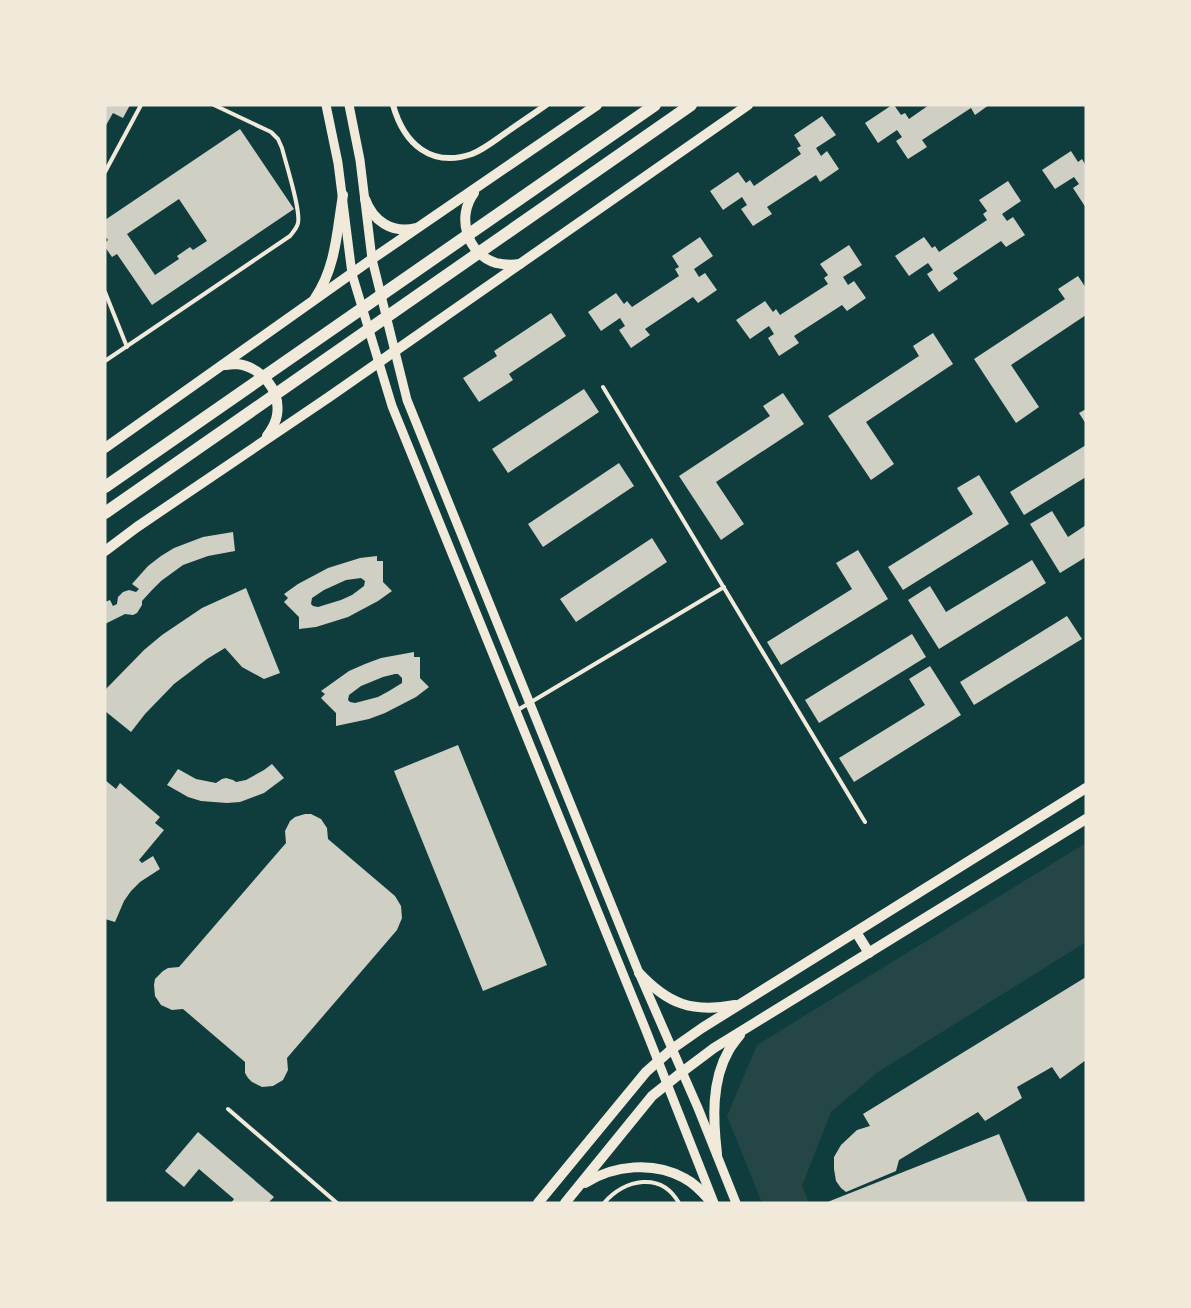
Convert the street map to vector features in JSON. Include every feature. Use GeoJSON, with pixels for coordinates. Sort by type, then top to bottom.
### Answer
{"type":"FeatureCollection","features":[{"type":"Feature","properties":{"kind":"highway"},"geometry":{"type":"LineString","coordinates":[[105,487],[655,105]]}},
{"type":"Feature","properties":{"kind":"highway"},"geometry":{"type":"LineString","coordinates":[[105,513],[691,105]]}},
{"type":"Feature","properties":{"kind":"main road"},"geometry":{"type":"LineString","coordinates":[[326,105],[333,132],[343,195],[352,274],[392,406],[667,1083],[713,1203]]}},
{"type":"Feature","properties":{"kind":"main road"},"geometry":{"type":"LineString","coordinates":[[349,105],[360,160],[372,260],[407,400],[639,973],[736,1203]]}},
{"type":"Feature","properties":{"kind":"main road"},"geometry":{"type":"LineString","coordinates":[[105,448],[597,105]]}},
{"type":"Feature","properties":{"kind":"main road"},"geometry":{"type":"LineString","coordinates":[[105,551],[748,105]]}},
{"type":"Feature","properties":{"kind":"main road"},"geometry":{"type":"LineString","coordinates":[[478,188],[470,198],[465,211],[465,224],[474,248],[495,263],[521,264]]}},
{"type":"Feature","properties":{"kind":"main road"},"geometry":{"type":"LineString","coordinates":[[310,303],[327,278],[343,195]]}},
{"type":"Feature","properties":{"kind":"main road"},"geometry":{"type":"LineString","coordinates":[[365,199],[372,214],[386,225],[402,230],[419,227]]}},
{"type":"Feature","properties":{"kind":"main road"},"geometry":{"type":"LineString","coordinates":[[222,365],[237,364],[250,367],[272,386],[277,399],[277,413],[266,439]]}},
{"type":"Feature","properties":{"kind":"main road"},"geometry":{"type":"LineString","coordinates":[[538,1203],[634,1085],[672,1049],[1086,788]]}},
{"type":"Feature","properties":{"kind":"main road"},"geometry":{"type":"LineString","coordinates":[[565,1203],[652,1096],[714,1048],[1086,819]]}},
{"type":"Feature","properties":{"kind":"main road"},"geometry":{"type":"LineString","coordinates":[[856,932],[869,953]]}},
{"type":"Feature","properties":{"kind":"main road"},"geometry":{"type":"LineString","coordinates":[[639,973],[653,988],[666,997],[680,1002],[698,1007],[717,1008],[741,1004]]}},
{"type":"Feature","properties":{"kind":"main road"},"geometry":{"type":"LineString","coordinates":[[717,1154],[714,1109],[717,1087],[728,1051],[743,1031]]}},
{"type":"Feature","properties":{"kind":"main road"},"geometry":{"type":"LineString","coordinates":[[577,1188],[595,1177],[613,1171],[653,1168],[684,1178],[699,1188],[713,1203]]}},
{"type":"Feature","properties":{"kind":"street"},"geometry":{"type":"LineString","coordinates":[[393,105],[410,140],[431,155],[445,158],[474,153],[488,146],[546,105]]}},
{"type":"Feature","properties":{"kind":"lane"},"geometry":{"type":"LineString","coordinates":[[105,172],[141,105]]}},
{"type":"Feature","properties":{"kind":"lane"},"geometry":{"type":"LineString","coordinates":[[105,361],[290,236],[298,223],[297,208],[278,139],[271,132],[214,105]]}},
{"type":"Feature","properties":{"kind":"lane"},"geometry":{"type":"LineString","coordinates":[[105,292],[127,347]]}},
{"type":"Feature","properties":{"kind":"lane"},"geometry":{"type":"LineString","coordinates":[[603,387],[865,822]]}},
{"type":"Feature","properties":{"kind":"lane"},"geometry":{"type":"LineString","coordinates":[[516,711],[724,587]]}},
{"type":"Feature","properties":{"kind":"lane"},"geometry":{"type":"LineString","coordinates":[[228,1109],[337,1203]]}},
{"type":"Feature","properties":{"kind":"lane"},"geometry":{"type":"LineString","coordinates":[[604,1203],[630,1184],[644,1181],[666,1187],[675,1195],[679,1203]]}},
{"type":"Feature","properties":{"kind":"shaded area"},"geometry":{"type":"Polygon","coordinates":[[[1086,843],[1086,942],[878,1072],[831,1112],[802,1186],[809,1203],[762,1203],[727,1116],[757,1045],[1086,843]]]}},
{"type":"Feature","properties":{"kind":"building"},"geometry":{"type":"Polygon","coordinates":[[[105,105],[130,105],[123,118],[113,113],[105,127],[105,105]]]}},
{"type":"Feature","properties":{"kind":"building"},"geometry":{"type":"Polygon","coordinates":[[[892,105],[901,115],[905,113],[909,119],[929,105],[989,105],[975,115],[971,108],[922,140],[927,147],[908,159],[896,141],[902,137],[897,130],[878,143],[865,123],[892,105]]]}},
{"type":"Feature","properties":{"kind":"building"},"geometry":{"type":"Polygon","coordinates":[[[822,116],[836,135],[816,148],[821,156],[827,151],[839,169],[820,182],[816,175],[767,207],[772,214],[753,226],[741,209],[747,205],[742,197],[723,210],[710,191],[738,172],[746,183],[750,180],[754,186],[801,154],[797,148],[801,146],[794,135],[822,116]]]}},
{"type":"Feature","properties":{"kind":"building"},"geometry":{"type":"Polygon","coordinates":[[[240,129],[294,209],[152,305],[117,254],[112,257],[105,247],[108,240],[105,236],[105,220],[240,129]],[[179,199],[127,234],[155,275],[179,259],[177,256],[190,247],[193,250],[207,241],[179,199]]]}},
{"type":"Feature","properties":{"kind":"building"},"geometry":{"type":"Polygon","coordinates":[[[1071,151],[1078,162],[1082,159],[1086,166],[1086,208],[1073,188],[1079,184],[1074,177],[1055,189],[1042,170],[1071,151]]]}},
{"type":"Feature","properties":{"kind":"building"},"geometry":{"type":"Polygon","coordinates":[[[1008,181],[1021,201],[1002,214],[1007,221],[1013,217],[1025,235],[1006,247],[1001,241],[953,273],[958,279],[939,292],[927,274],[933,270],[928,263],[909,276],[895,256],[924,237],[932,248],[935,246],[939,252],[987,220],[983,214],[987,211],[979,200],[1008,181]]]}},
{"type":"Feature","properties":{"kind":"building"},"geometry":{"type":"Polygon","coordinates":[[[700,237],[713,256],[694,269],[699,277],[705,273],[717,290],[698,303],[693,297],[645,329],[650,335],[631,348],[619,330],[625,326],[620,318],[601,331],[588,312],[616,293],[624,304],[627,301],[632,307],[679,276],[675,269],[679,267],[672,256],[700,237]]]}},
{"type":"Feature","properties":{"kind":"building"},"geometry":{"type":"Polygon","coordinates":[[[849,245],[862,265],[843,277],[848,285],[854,281],[866,298],[847,311],[842,305],[794,336],[799,343],[779,356],[768,338],[774,334],[769,326],[750,339],[736,320],[765,301],[773,312],[776,309],[780,315],[828,284],[824,278],[828,275],[820,264],[849,245]]]}},
{"type":"Feature","properties":{"kind":"building"},"geometry":{"type":"Polygon","coordinates":[[[1078,276],[1086,288],[1086,315],[1011,365],[1039,407],[1016,423],[974,359],[1065,299],[1058,289],[1078,276]]]}},
{"type":"Feature","properties":{"kind":"building"},"geometry":{"type":"Polygon","coordinates":[[[551,313],[566,336],[509,374],[513,380],[479,402],[463,378],[497,356],[494,351],[551,313]]]}},
{"type":"Feature","properties":{"kind":"building"},"geometry":{"type":"Polygon","coordinates":[[[933,333],[953,364],[866,422],[894,464],[871,480],[828,416],[919,356],[913,346],[933,333]]]}},
{"type":"Feature","properties":{"kind":"building"},"geometry":{"type":"Polygon","coordinates":[[[584,389],[599,412],[508,473],[492,449],[584,389]]]}},
{"type":"Feature","properties":{"kind":"building"},"geometry":{"type":"Polygon","coordinates":[[[783,393],[804,424],[716,482],[744,524],[721,540],[679,476],[770,416],[763,406],[783,393]]]}},
{"type":"Feature","properties":{"kind":"building"},"geometry":{"type":"Polygon","coordinates":[[[1086,409],[1086,424],[1079,413],[1086,409]]]}},
{"type":"Feature","properties":{"kind":"building"},"geometry":{"type":"Polygon","coordinates":[[[1086,445],[1086,477],[1024,515],[1010,492],[1086,445]]]}},
{"type":"Feature","properties":{"kind":"building"},"geometry":{"type":"Polygon","coordinates":[[[619,463],[634,486],[543,547],[528,524],[619,463]]]}},
{"type":"Feature","properties":{"kind":"building"},"geometry":{"type":"Polygon","coordinates":[[[979,475],[1009,524],[903,590],[888,567],[973,514],[957,488],[979,475]]]}},
{"type":"Feature","properties":{"kind":"building"},"geometry":{"type":"Polygon","coordinates":[[[1052,511],[1068,537],[1086,525],[1086,557],[1060,573],[1030,524],[1052,511]]]}},
{"type":"Feature","properties":{"kind":"building"},"geometry":{"type":"Polygon","coordinates":[[[233,532],[235,551],[208,556],[183,565],[152,590],[142,601],[137,613],[125,614],[105,624],[105,602],[110,600],[113,606],[117,604],[118,597],[123,592],[129,590],[136,592],[139,589],[132,584],[148,566],[161,556],[174,548],[203,537],[233,532]]]}},
{"type":"Feature","properties":{"kind":"building"},"geometry":{"type":"Polygon","coordinates":[[[652,538],[667,562],[576,622],[560,599],[652,538]]]}},
{"type":"Feature","properties":{"kind":"building"},"geometry":{"type":"Polygon","coordinates":[[[858,550],[888,599],[781,665],[767,642],[852,589],[836,563],[858,550]]]}},
{"type":"Feature","properties":{"kind":"building"},"geometry":{"type":"Polygon","coordinates":[[[377,556],[377,561],[383,561],[383,582],[392,591],[348,617],[316,627],[299,629],[299,617],[284,602],[288,598],[284,594],[328,568],[360,558],[377,556]],[[361,578],[346,580],[312,598],[311,604],[318,607],[341,600],[364,586],[365,581],[361,578]]]}},
{"type":"Feature","properties":{"kind":"building"},"geometry":{"type":"Polygon","coordinates":[[[1032,560],[1046,583],[939,649],[908,600],[930,586],[946,612],[1032,560]]]}},
{"type":"Feature","properties":{"kind":"building"},"geometry":{"type":"Polygon","coordinates":[[[246,588],[280,673],[264,679],[242,667],[225,648],[174,684],[131,732],[105,711],[105,690],[144,650],[202,608],[246,588]]]}},
{"type":"Feature","properties":{"kind":"building"},"geometry":{"type":"Polygon","coordinates":[[[1067,616],[1082,639],[974,705],[960,682],[1067,616]]]}},
{"type":"Feature","properties":{"kind":"building"},"geometry":{"type":"Polygon","coordinates":[[[912,634],[926,657],[819,723],[805,700],[912,634]]]}},
{"type":"Feature","properties":{"kind":"building"},"geometry":{"type":"Polygon","coordinates":[[[414,652],[414,657],[420,657],[420,678],[429,687],[416,697],[385,713],[336,726],[336,713],[321,698],[325,694],[321,691],[349,671],[381,658],[414,652]],[[398,674],[361,686],[349,695],[348,700],[355,703],[378,697],[402,683],[402,678],[398,674]]]}},
{"type":"Feature","properties":{"kind":"building"},"geometry":{"type":"Polygon","coordinates":[[[930,666],[961,715],[854,782],[839,758],[925,705],[909,679],[930,666]]]}},
{"type":"Feature","properties":{"kind":"building"},"geometry":{"type":"Polygon","coordinates":[[[458,745],[547,965],[483,991],[394,771],[458,745]]]}},
{"type":"Feature","properties":{"kind":"building"},"geometry":{"type":"Polygon","coordinates":[[[272,764],[284,778],[264,793],[240,802],[201,801],[188,797],[167,785],[178,769],[196,779],[216,783],[226,778],[236,782],[246,780],[272,764]]]}},
{"type":"Feature","properties":{"kind":"building"},"geometry":{"type":"Polygon","coordinates":[[[105,780],[116,789],[120,783],[160,817],[155,823],[164,830],[139,860],[142,863],[153,856],[160,869],[131,891],[115,922],[105,919],[105,780]]]}},
{"type":"Feature","properties":{"kind":"building"},"geometry":{"type":"Polygon","coordinates":[[[305,814],[321,819],[327,828],[328,839],[395,896],[401,906],[402,918],[397,930],[287,1058],[288,1070],[283,1080],[273,1086],[262,1087],[248,1078],[245,1073],[245,1062],[183,1009],[172,1010],[161,1005],[155,996],[154,985],[155,979],[163,971],[179,967],[286,843],[285,831],[290,821],[305,814]]]}},
{"type":"Feature","properties":{"kind":"building"},"geometry":{"type":"Polygon","coordinates":[[[1086,977],[1086,1060],[1060,1079],[1052,1067],[1017,1087],[1022,1098],[985,1121],[978,1112],[899,1160],[896,1171],[846,1192],[841,1188],[836,1181],[834,1157],[841,1145],[857,1130],[870,1126],[863,1114],[1086,977]]]}},
{"type":"Feature","properties":{"kind":"building"},"geometry":{"type":"Polygon","coordinates":[[[198,1132],[274,1197],[268,1203],[231,1203],[234,1199],[199,1169],[184,1187],[165,1171],[198,1132]]]}},
{"type":"Feature","properties":{"kind":"building"},"geometry":{"type":"Polygon","coordinates":[[[999,1134],[1028,1203],[825,1203],[999,1134]]]}}]}
